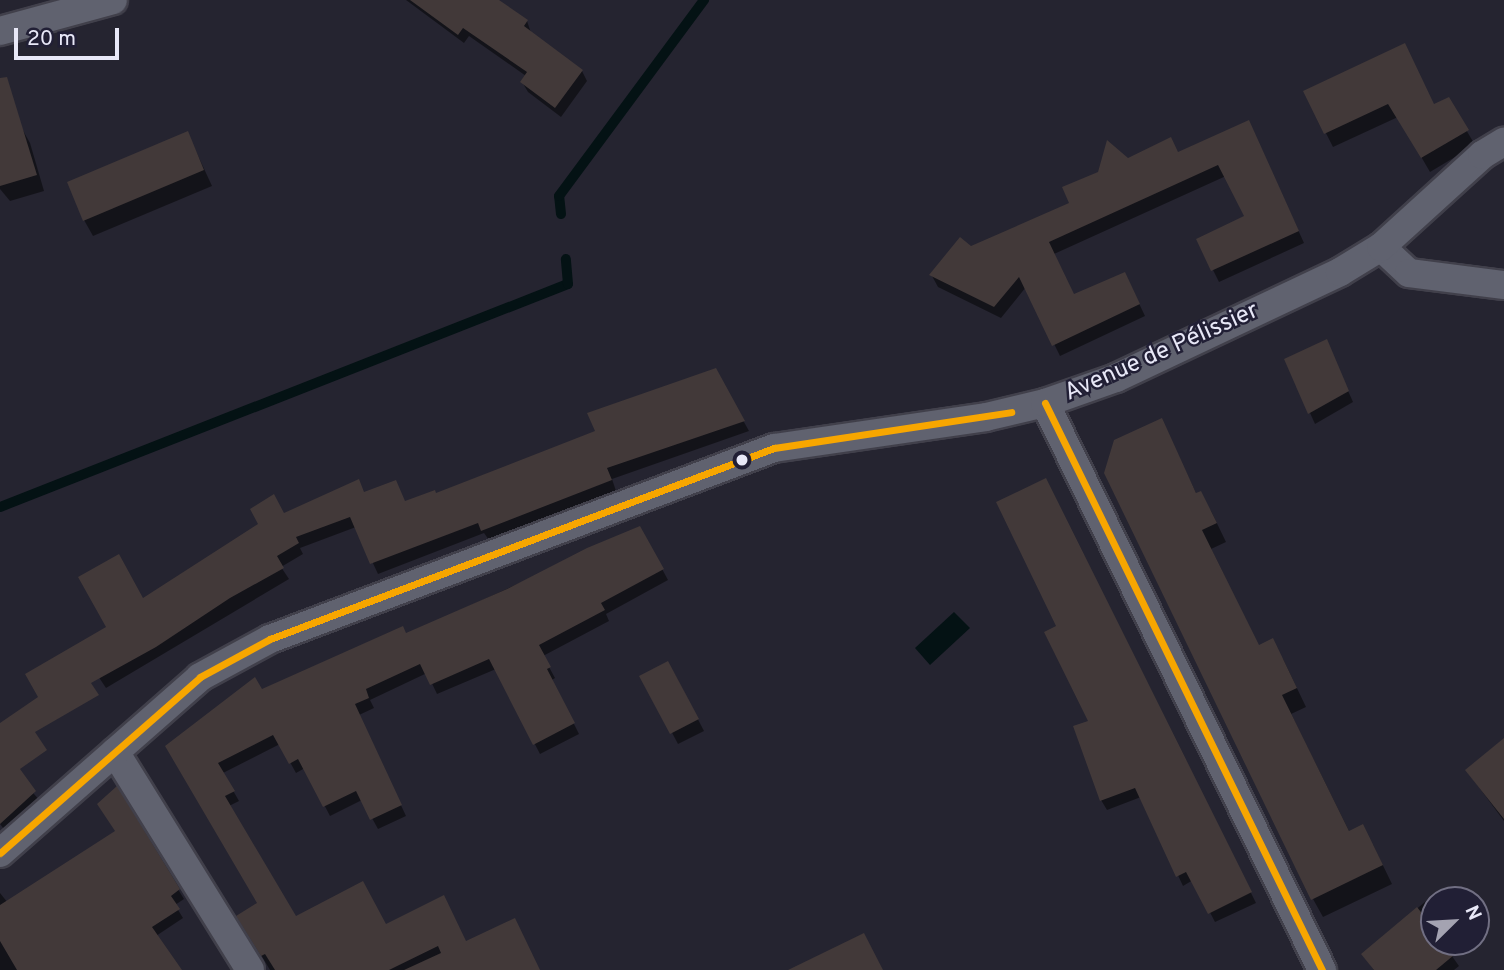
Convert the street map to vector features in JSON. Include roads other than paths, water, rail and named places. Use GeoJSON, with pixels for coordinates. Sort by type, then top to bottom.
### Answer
{"type":"FeatureCollection","features":[{"type":"Feature","properties":{"kind":"street"},"geometry":{"type":"LineString","coordinates":[[0,31],[113,0]]}},
{"type":"Feature","properties":{"kind":"street","name":"Avenue de Pélissier"},"geometry":{"type":"LineString","coordinates":[[0,853],[200,677],[270,639],[774,448],[986,417],[1045,403],[1116,378],[1340,272],[1381,247],[1482,155],[1504,142]]}},
{"type":"Feature","properties":{"kind":"street"},"geometry":{"type":"LineString","coordinates":[[1381,247],[1409,274],[1504,285]]}},
{"type":"Feature","properties":{"kind":"street"},"geometry":{"type":"LineString","coordinates":[[1045,403],[1322,970]]}},
{"type":"Feature","properties":{"kind":"street"},"geometry":{"type":"LineString","coordinates":[[115,752],[250,970]]}},
{"type":"Feature","properties":{"kind":"waterway"},"geometry":{"type":"LineString","coordinates":[[561,214],[559,196],[704,0]]}},
{"type":"Feature","properties":{"kind":"waterway"},"geometry":{"type":"LineString","coordinates":[[0,507],[568,284],[566,259]]}}]}
